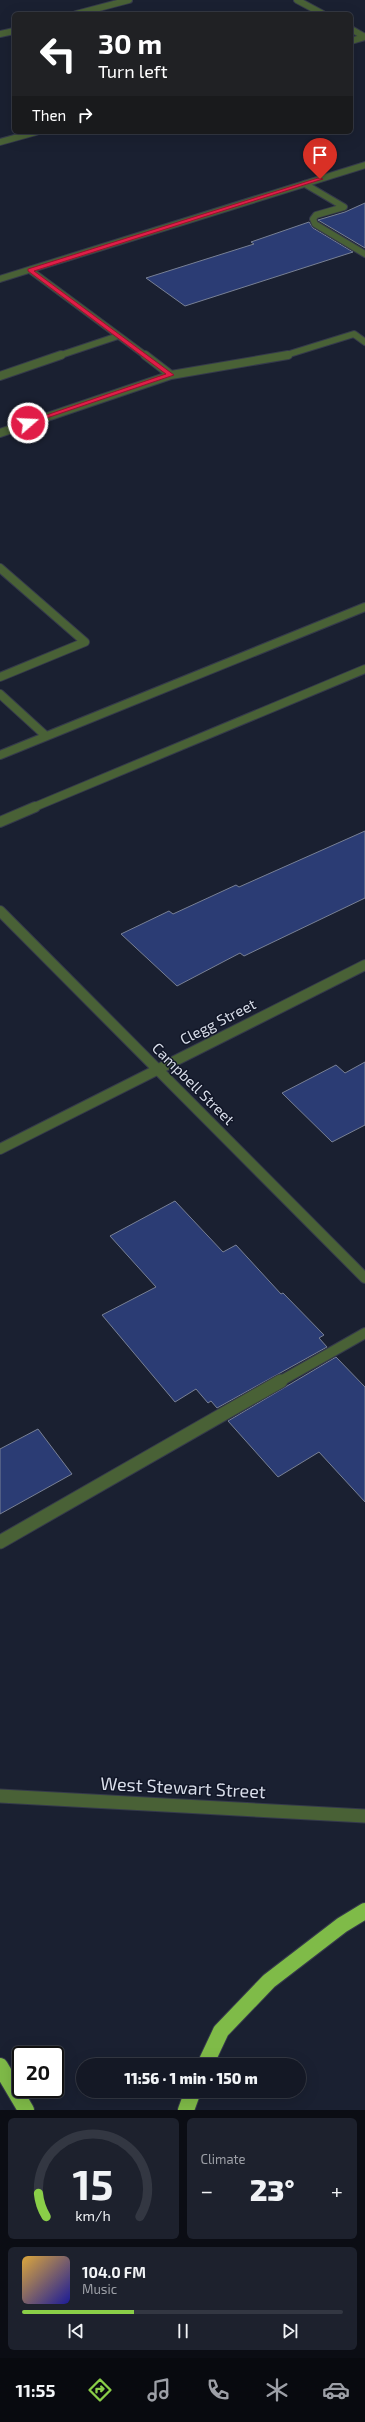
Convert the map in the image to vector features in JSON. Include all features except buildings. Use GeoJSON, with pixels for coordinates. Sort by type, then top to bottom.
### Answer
{"type":"FeatureCollection","features":[{"type":"Feature","properties":{"kind":"highway"},"geometry":{"type":"LineString","coordinates":[[208,2058],[221,2031],[269,1981],[342,1925],[365,1911]]}},
{"type":"Feature","properties":{"kind":"highway"},"geometry":{"type":"LineString","coordinates":[[0,2066],[26,2110]]}},
{"type":"Feature","properties":{"kind":"highway"},"geometry":{"type":"LineString","coordinates":[[186,2110],[190,2098]]}},
{"type":"Feature","properties":{"kind":"street"},"geometry":{"type":"LineString","coordinates":[[84,12],[129,0]]}},
{"type":"Feature","properties":{"kind":"street"},"geometry":{"type":"LineString","coordinates":[[297,0],[319,12]]}},
{"type":"Feature","properties":{"kind":"street"},"geometry":{"type":"LineString","coordinates":[[353,30],[365,37]]}},
{"type":"Feature","properties":{"kind":"street"},"geometry":{"type":"LineString","coordinates":[[0,34],[12,31]]}},
{"type":"Feature","properties":{"kind":"street"},"geometry":{"type":"LineString","coordinates":[[353,41],[365,37]]}},
{"type":"Feature","properties":{"kind":"street"},"geometry":{"type":"LineString","coordinates":[[0,142],[29,134]]}},
{"type":"Feature","properties":{"kind":"street"},"geometry":{"type":"LineString","coordinates":[[0,279],[365,165]]}},
{"type":"Feature","properties":{"kind":"street"},"geometry":{"type":"LineString","coordinates":[[305,184],[344,207],[316,215],[313,219],[315,224],[365,254]]}},
{"type":"Feature","properties":{"kind":"street"},"geometry":{"type":"LineString","coordinates":[[30,270],[171,375]]}},
{"type":"Feature","properties":{"kind":"street"},"geometry":{"type":"LineString","coordinates":[[0,433],[171,375],[286,356],[354,334],[365,342]]}},
{"type":"Feature","properties":{"kind":"street"},"geometry":{"type":"LineString","coordinates":[[0,376],[118,336]]}},
{"type":"Feature","properties":{"kind":"street"},"geometry":{"type":"LineString","coordinates":[[0,568],[86,642],[0,677]]}},
{"type":"Feature","properties":{"kind":"street"},"geometry":{"type":"LineString","coordinates":[[0,755],[365,607]]}},
{"type":"Feature","properties":{"kind":"street"},"geometry":{"type":"LineString","coordinates":[[0,822],[365,669]]}},
{"type":"Feature","properties":{"kind":"street"},"geometry":{"type":"LineString","coordinates":[[0,694],[46,736]]}},
{"type":"Feature","properties":{"kind":"street","name":"Campbell Street"},"geometry":{"type":"LineString","coordinates":[[0,911],[365,1278]]}},
{"type":"Feature","properties":{"kind":"street","name":"Clegg Street"},"geometry":{"type":"LineString","coordinates":[[0,1149],[365,965]]}},
{"type":"Feature","properties":{"kind":"street"},"geometry":{"type":"LineString","coordinates":[[0,1542],[365,1333]]}},
{"type":"Feature","properties":{"kind":"street","name":"West Stewart Street"},"geometry":{"type":"LineString","coordinates":[[0,1796],[365,1816]]}},
{"type":"Feature","properties":{"kind":"route"},"geometry":{"type":"LineString","coordinates":[[28,423],[171,375],[30,270],[320,179]]}}]}
